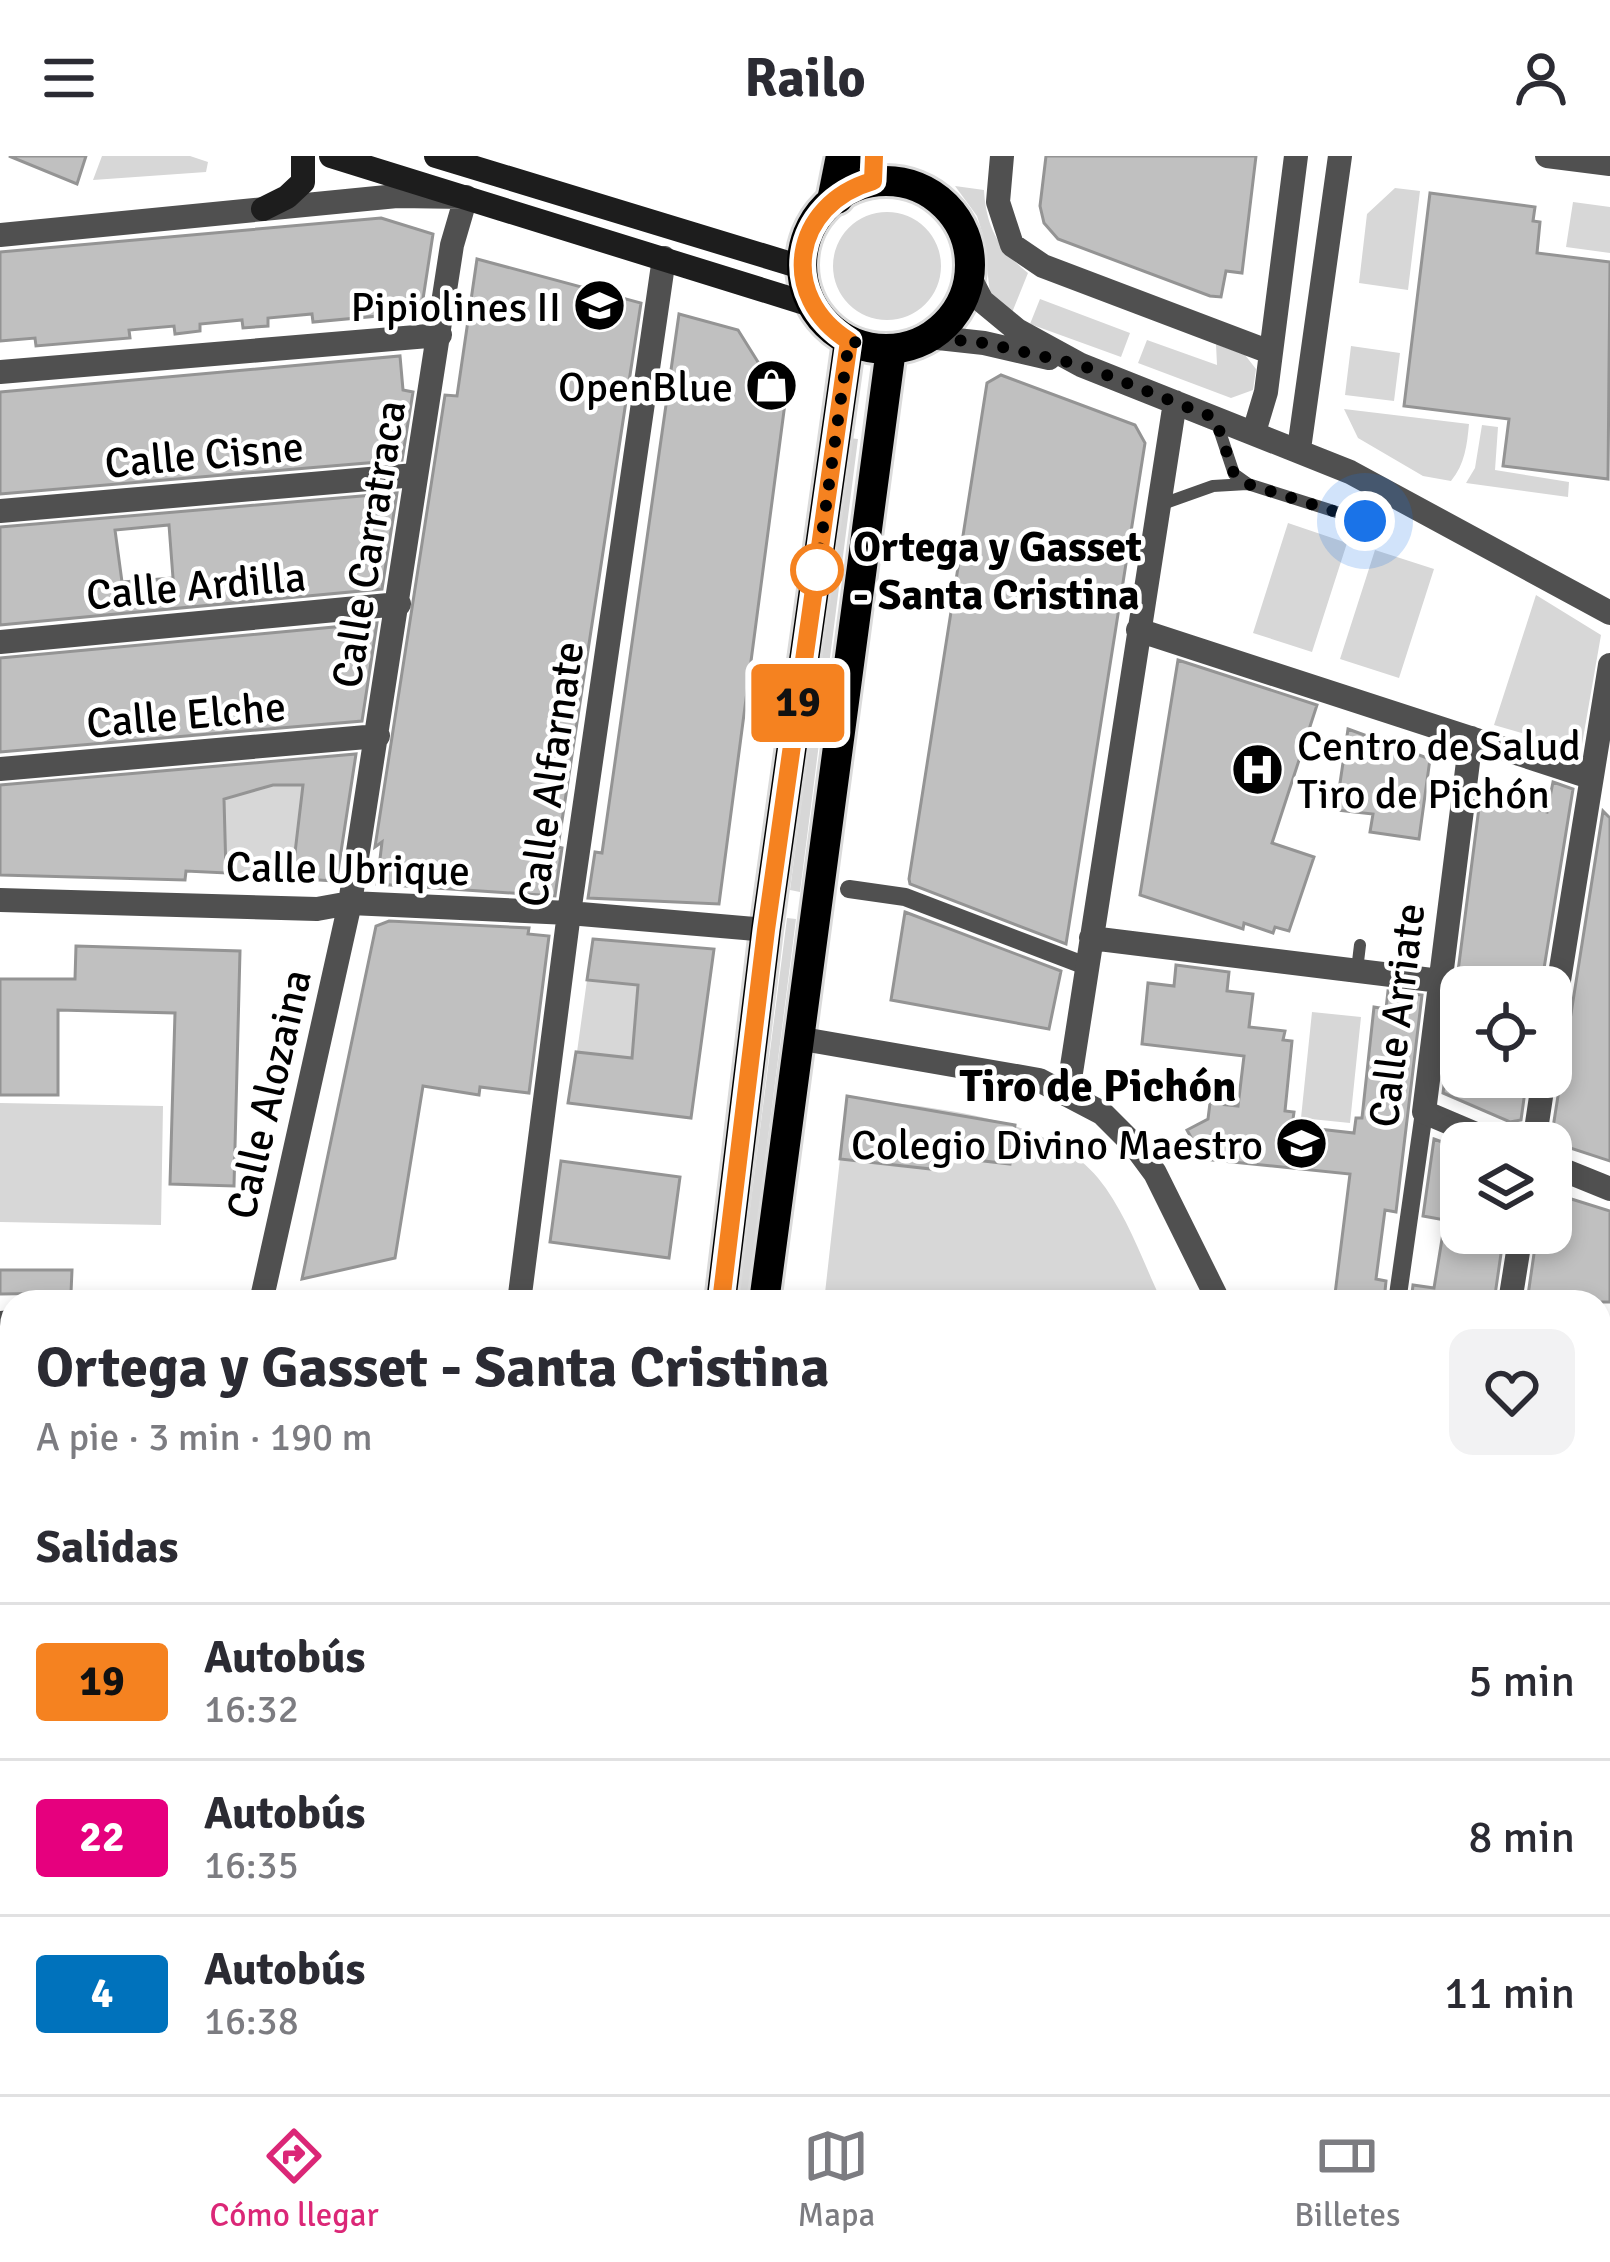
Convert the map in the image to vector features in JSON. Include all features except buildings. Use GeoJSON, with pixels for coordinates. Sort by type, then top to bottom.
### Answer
{"type":"FeatureCollection","features":[{"type":"Feature","properties":{"kind":"highway"},"geometry":{"type":"LineString","coordinates":[[836,196],[844,156]]}},
{"type":"Feature","properties":{"kind":"main road"},"geometry":{"type":"LineString","coordinates":[[262,209],[287,197],[303,182],[303,156]]}},
{"type":"Feature","properties":{"kind":"main road"},"geometry":{"type":"LineString","coordinates":[[332,156],[811,305]]}},
{"type":"Feature","properties":{"kind":"main road"},"geometry":{"type":"LineString","coordinates":[[436,156],[802,267]]}},
{"type":"Feature","properties":{"kind":"main road"},"geometry":{"type":"LineString","coordinates":[[874,169],[912,170],[950,210],[969,252],[962,300],[948,321],[929,337],[891,349],[849,341],[834,332],[811,305],[802,267],[808,233],[836,196],[874,169]]}},
{"type":"Feature","properties":{"kind":"main road"},"geometry":{"type":"LineString","coordinates":[[466,197],[494,175]]}},
{"type":"Feature","properties":{"kind":"main road"},"geometry":{"type":"LineString","coordinates":[[723,1290],[766,930],[849,341]]}},
{"type":"Feature","properties":{"kind":"main road"},"geometry":{"type":"LineString","coordinates":[[766,1290],[891,349]]}},
{"type":"Feature","properties":{"kind":"street"},"geometry":{"type":"LineString","coordinates":[[1002,156],[998,202],[1012,245],[1043,266],[1270,352]]}},
{"type":"Feature","properties":{"kind":"street"},"geometry":{"type":"LineString","coordinates":[[1254,432],[1266,392],[1296,156]]}},
{"type":"Feature","properties":{"kind":"street"},"geometry":{"type":"LineString","coordinates":[[1299,449],[1338,168],[1357,156]]}},
{"type":"Feature","properties":{"kind":"street"},"geometry":{"type":"LineString","coordinates":[[1547,156],[1610,164]]}},
{"type":"Feature","properties":{"kind":"street"},"geometry":{"type":"LineString","coordinates":[[0,235],[397,196],[466,197]]}},
{"type":"Feature","properties":{"kind":"street","name":"Calle Carratraca"},"geometry":{"type":"LineString","coordinates":[[350,902],[452,245],[466,197]]}},
{"type":"Feature","properties":{"kind":"street","name":"Calle Alfarnate"},"geometry":{"type":"LineString","coordinates":[[521,1290],[569,913],[664,258]]}},
{"type":"Feature","properties":{"kind":"street"},"geometry":{"type":"LineString","coordinates":[[969,276],[982,301],[1017,330],[1081,365],[1299,449],[1412,503],[1610,614]]}},
{"type":"Feature","properties":{"kind":"street"},"geometry":{"type":"LineString","coordinates":[[0,373],[440,335]]}},
{"type":"Feature","properties":{"kind":"street"},"geometry":{"type":"LineString","coordinates":[[929,337],[984,343],[1081,365]]}},
{"type":"Feature","properties":{"kind":"street"},"geometry":{"type":"LineString","coordinates":[[1068,1092],[1175,402]]}},
{"type":"Feature","properties":{"kind":"street","name":"Calle Cisne"},"geometry":{"type":"LineString","coordinates":[[0,512],[416,475]]}},
{"type":"Feature","properties":{"kind":"street","name":"Calle Ardilla"},"geometry":{"type":"LineString","coordinates":[[0,642],[399,604]]}},
{"type":"Feature","properties":{"kind":"street"},"geometry":{"type":"LineString","coordinates":[[1138,630],[1590,777]]}},
{"type":"Feature","properties":{"kind":"street"},"geometry":{"type":"LineString","coordinates":[[1561,966],[1610,664]]}},
{"type":"Feature","properties":{"kind":"street","name":"Calle Elche"},"geometry":{"type":"LineString","coordinates":[[0,769],[378,736]]}},
{"type":"Feature","properties":{"kind":"street","name":"Calle Arriate"},"geometry":{"type":"LineString","coordinates":[[1442,966],[1471,738]]}},
{"type":"Feature","properties":{"kind":"street"},"geometry":{"type":"LineString","coordinates":[[849,889],[905,897],[1086,966]]}},
{"type":"Feature","properties":{"kind":"street","name":"Calle Ubrique"},"geometry":{"type":"LineString","coordinates":[[0,900],[317,909],[350,902],[569,913],[766,930]]}},
{"type":"Feature","properties":{"kind":"street","name":"Calle Alozaina"},"geometry":{"type":"LineString","coordinates":[[264,1290],[350,902]]}},
{"type":"Feature","properties":{"kind":"street"},"geometry":{"type":"LineString","coordinates":[[1091,938],[1358,957],[1440,981]]}},
{"type":"Feature","properties":{"kind":"street","name":"Calle Arriate"},"geometry":{"type":"LineString","coordinates":[[1399,1290],[1440,981]]}},
{"type":"Feature","properties":{"kind":"street"},"geometry":{"type":"LineString","coordinates":[[797,1038],[1006,1072],[1068,1092],[1102,1113],[1155,1173],[1213,1290]]}},
{"type":"Feature","properties":{"kind":"street"},"geometry":{"type":"LineString","coordinates":[[1424,1112],[1448,1122]]}},
{"type":"Feature","properties":{"kind":"street"},"geometry":{"type":"LineString","coordinates":[[1572,1174],[1610,1189]]}},
{"type":"Feature","properties":{"kind":"street"},"geometry":{"type":"LineString","coordinates":[[1512,1290],[1517,1254]]}},
{"type":"Feature","properties":{"kind":"lane"},"geometry":{"type":"LineString","coordinates":[[1215,418],[1234,474],[1248,484],[1365,521]]}},
{"type":"Feature","properties":{"kind":"lane"},"geometry":{"type":"LineString","coordinates":[[1156,506],[1214,486],[1248,484]]}},
{"type":"Feature","properties":{"kind":"shaded area"},"geometry":{"type":"Polygon","coordinates":[[[102,156],[190,156],[208,162],[206,172],[93,180],[102,156]]]}},
{"type":"Feature","properties":{"kind":"shaded area"},"geometry":{"type":"Polygon","coordinates":[[[955,186],[984,190],[996,237],[1028,273],[1011,315],[990,293],[977,216],[955,186]]]}},
{"type":"Feature","properties":{"kind":"shaded area"},"geometry":{"type":"Polygon","coordinates":[[[1395,188],[1420,191],[1408,290],[1359,283],[1367,214],[1395,188]]]}},
{"type":"Feature","properties":{"kind":"shaded area"},"geometry":{"type":"Polygon","coordinates":[[[1573,202],[1610,207],[1610,253],[1566,247],[1573,202]]]}},
{"type":"Feature","properties":{"kind":"shaded area"},"geometry":{"type":"Polygon","coordinates":[[[887,212],[908,216],[926,227],[937,245],[941,266],[937,287],[926,305],[908,316],[887,320],[866,316],[848,305],[837,287],[833,266],[837,245],[848,227],[866,216],[887,212]]]}},
{"type":"Feature","properties":{"kind":"shaded area"},"geometry":{"type":"Polygon","coordinates":[[[1040,299],[1130,333],[1121,357],[1030,324],[1040,299]]]}},
{"type":"Feature","properties":{"kind":"shaded area"},"geometry":{"type":"Polygon","coordinates":[[[1147,340],[1217,365],[1216,344],[1245,355],[1256,369],[1253,390],[1231,398],[1138,363],[1147,340]]]}},
{"type":"Feature","properties":{"kind":"shaded area"},"geometry":{"type":"Polygon","coordinates":[[[1351,346],[1400,353],[1394,401],[1345,395],[1351,346]]]}},
{"type":"Feature","properties":{"kind":"shaded area"},"geometry":{"type":"Polygon","coordinates":[[[1344,409],[1469,424],[1459,468],[1451,481],[1423,476],[1358,438],[1344,409]]]}},
{"type":"Feature","properties":{"kind":"shaded area"},"geometry":{"type":"Polygon","coordinates":[[[1482,425],[1498,427],[1495,470],[1569,482],[1568,497],[1466,483],[1475,468],[1482,425]]]}},
{"type":"Feature","properties":{"kind":"shaded area"},"geometry":{"type":"Polygon","coordinates":[[[849,438],[858,439],[800,892],[790,890],[849,438]]]}},
{"type":"Feature","properties":{"kind":"shaded area"},"geometry":{"type":"Polygon","coordinates":[[[1288,523],[1347,543],[1312,652],[1253,633],[1288,523]]]}},
{"type":"Feature","properties":{"kind":"shaded area"},"geometry":{"type":"Polygon","coordinates":[[[1375,550],[1434,569],[1399,678],[1340,659],[1375,550]]]}},
{"type":"Feature","properties":{"kind":"shaded area"},"geometry":{"type":"Polygon","coordinates":[[[1536,595],[1601,635],[1581,750],[1494,725],[1536,595]]]}},
{"type":"Feature","properties":{"kind":"shaded area"},"geometry":{"type":"Polygon","coordinates":[[[273,785],[304,785],[292,878],[226,873],[224,799],[273,785]]]}},
{"type":"Feature","properties":{"kind":"shaded area"},"geometry":{"type":"Polygon","coordinates":[[[787,918],[796,919],[749,1290],[740,1290],[787,918]]]}},
{"type":"Feature","properties":{"kind":"shaded area"},"geometry":{"type":"Polygon","coordinates":[[[587,980],[642,986],[631,1058],[577,1052],[587,980]]]}},
{"type":"Feature","properties":{"kind":"shaded area"},"geometry":{"type":"Polygon","coordinates":[[[1312,1012],[1361,1017],[1350,1123],[1301,1118],[1312,1012]]]}},
{"type":"Feature","properties":{"kind":"shaded area"},"geometry":{"type":"Polygon","coordinates":[[[847,1096],[982,1117],[1046,1139],[1074,1156],[1098,1178],[1117,1206],[1157,1290],[825,1290],[847,1096]]]}},
{"type":"Feature","properties":{"kind":"shaded area"},"geometry":{"type":"Polygon","coordinates":[[[0,1103],[163,1106],[161,1225],[0,1222],[0,1103]]]}},
{"type":"Feature","properties":{"kind":"bus line","name":"19"},"geometry":{"type":"LineString","coordinates":[[722,1290],[766,930],[849,341],[834,332],[811,305],[802,267],[808,233],[836,196],[873,181],[874,156]]}},
{"type":"Feature","properties":{"kind":"place","name":"Pipiolines II"},"geometry":{"type":"Point","coordinates":[600,306]}},
{"type":"Feature","properties":{"kind":"place","name":"OpenBlue"},"geometry":{"type":"Point","coordinates":[772,386]}},
{"type":"Feature","properties":{"kind":"place","name":"Ortega y Gasset - Santa Cristina"},"geometry":{"type":"Point","coordinates":[817,570]}},
{"type":"Feature","properties":{"kind":"place","name":"Centro de Salud Tiro de Pichón"},"geometry":{"type":"Point","coordinates":[1258,769]}},
{"type":"Feature","properties":{"kind":"place","name":"Colegio Divino Maestro"},"geometry":{"type":"Point","coordinates":[1302,1144]}},
{"type":"Feature","properties":{"kind":"district","name":"Tiro de Pichón"},"geometry":{"type":"Point","coordinates":[1098,1085]}},
{"type":"Feature","properties":{"kind":"route"},"geometry":{"type":"LineString","coordinates":[[817,570],[849,341],[891,349],[929,337],[984,343],[1081,365],[1215,418],[1234,474],[1248,484],[1365,521]]}}]}
